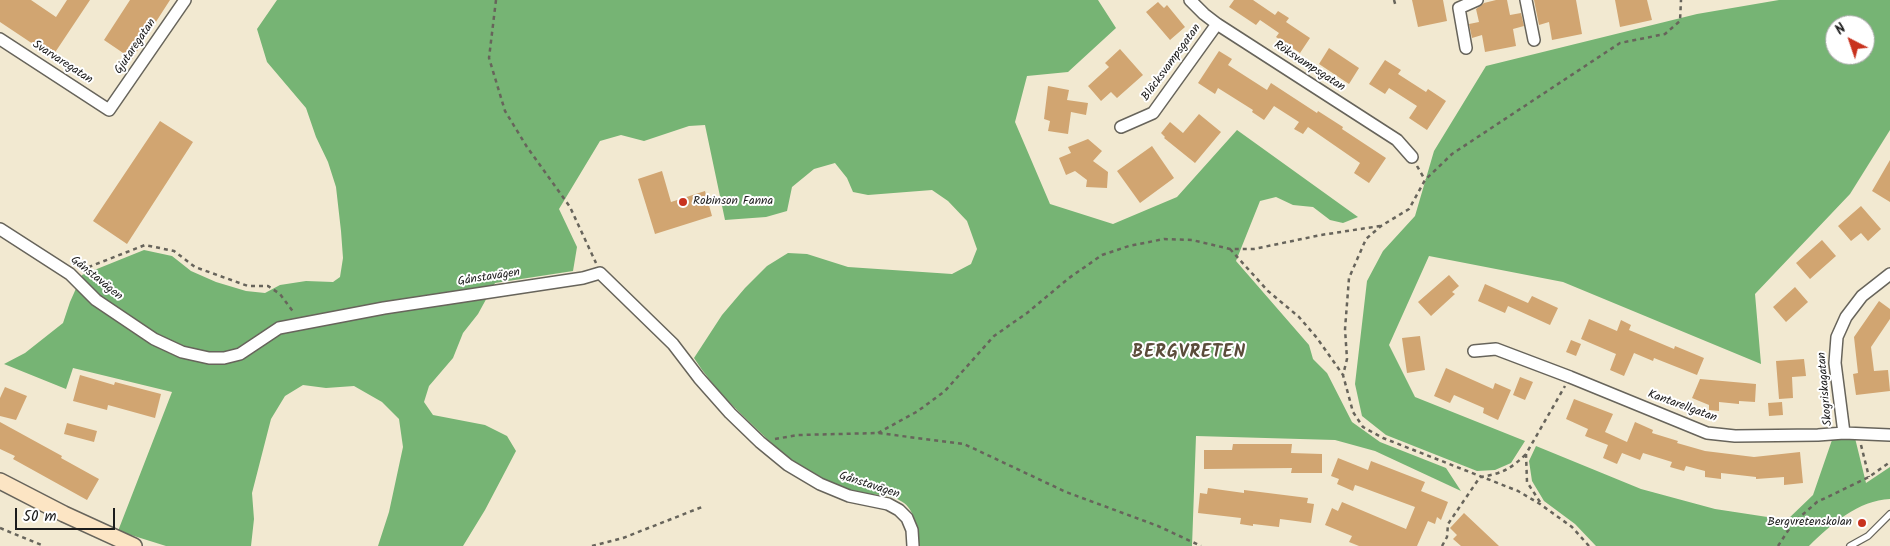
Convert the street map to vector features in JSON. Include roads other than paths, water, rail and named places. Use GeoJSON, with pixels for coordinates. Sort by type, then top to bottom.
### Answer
{"type":"FeatureCollection","features":[{"type":"Feature","properties":{"kind":"street","name":"Gjutaregatan"},"geometry":{"type":"LineString","coordinates":[[109,110],[185,0]]}},
{"type":"Feature","properties":{"kind":"street","name":"Röksvampsgatan"},"geometry":{"type":"LineString","coordinates":[[1190,0],[1217,24],[1397,140],[1412,157]]}},
{"type":"Feature","properties":{"kind":"street"},"geometry":{"type":"LineString","coordinates":[[1526,0],[1534,40]]}},
{"type":"Feature","properties":{"kind":"street"},"geometry":{"type":"LineString","coordinates":[[1466,48],[1459,8],[1473,1]]}},
{"type":"Feature","properties":{"kind":"street","name":"Bläcksvampsgatan"},"geometry":{"type":"LineString","coordinates":[[1121,127],[1153,113],[1217,24]]}},
{"type":"Feature","properties":{"kind":"street","name":"Svarvaregatan"},"geometry":{"type":"LineString","coordinates":[[0,39],[109,110]]}},
{"type":"Feature","properties":{"kind":"street","name":"Gånstavägen"},"geometry":{"type":"LineString","coordinates":[[0,229],[70,274],[96,300],[154,339],[182,352],[209,358],[224,358],[240,354],[279,328],[384,308],[583,278],[600,273],[673,344],[699,378],[730,413],[760,442],[788,465],[820,484],[849,496],[888,504],[899,510],[907,518],[912,530],[913,546]]}},
{"type":"Feature","properties":{"kind":"street","name":"Skogriskagatan"},"geometry":{"type":"LineString","coordinates":[[1844,433],[1835,363],[1837,337],[1846,317],[1862,296],[1890,274]]}},
{"type":"Feature","properties":{"kind":"street","name":"Kantarellgatan"},"geometry":{"type":"LineString","coordinates":[[1474,351],[1496,349],[1707,433],[1735,436],[1844,433],[1890,434]]}},
{"type":"Feature","properties":{"kind":"street"},"geometry":{"type":"LineString","coordinates":[[0,480],[64,514],[134,546]]}},
{"type":"Feature","properties":{"kind":"lane"},"geometry":{"type":"LineString","coordinates":[[1850,546],[1868,536],[1890,514]]}},
{"type":"Feature","properties":{"kind":"place","name":"Robinson Fanna"},"geometry":{"type":"Point","coordinates":[683,202]}},
{"type":"Feature","properties":{"kind":"place","name":"Bergvretenskolan"},"geometry":{"type":"Point","coordinates":[1862,523]}},
{"type":"Feature","properties":{"kind":"district","name":"BERGVRETEN"},"geometry":{"type":"Point","coordinates":[1189,354]}}]}
